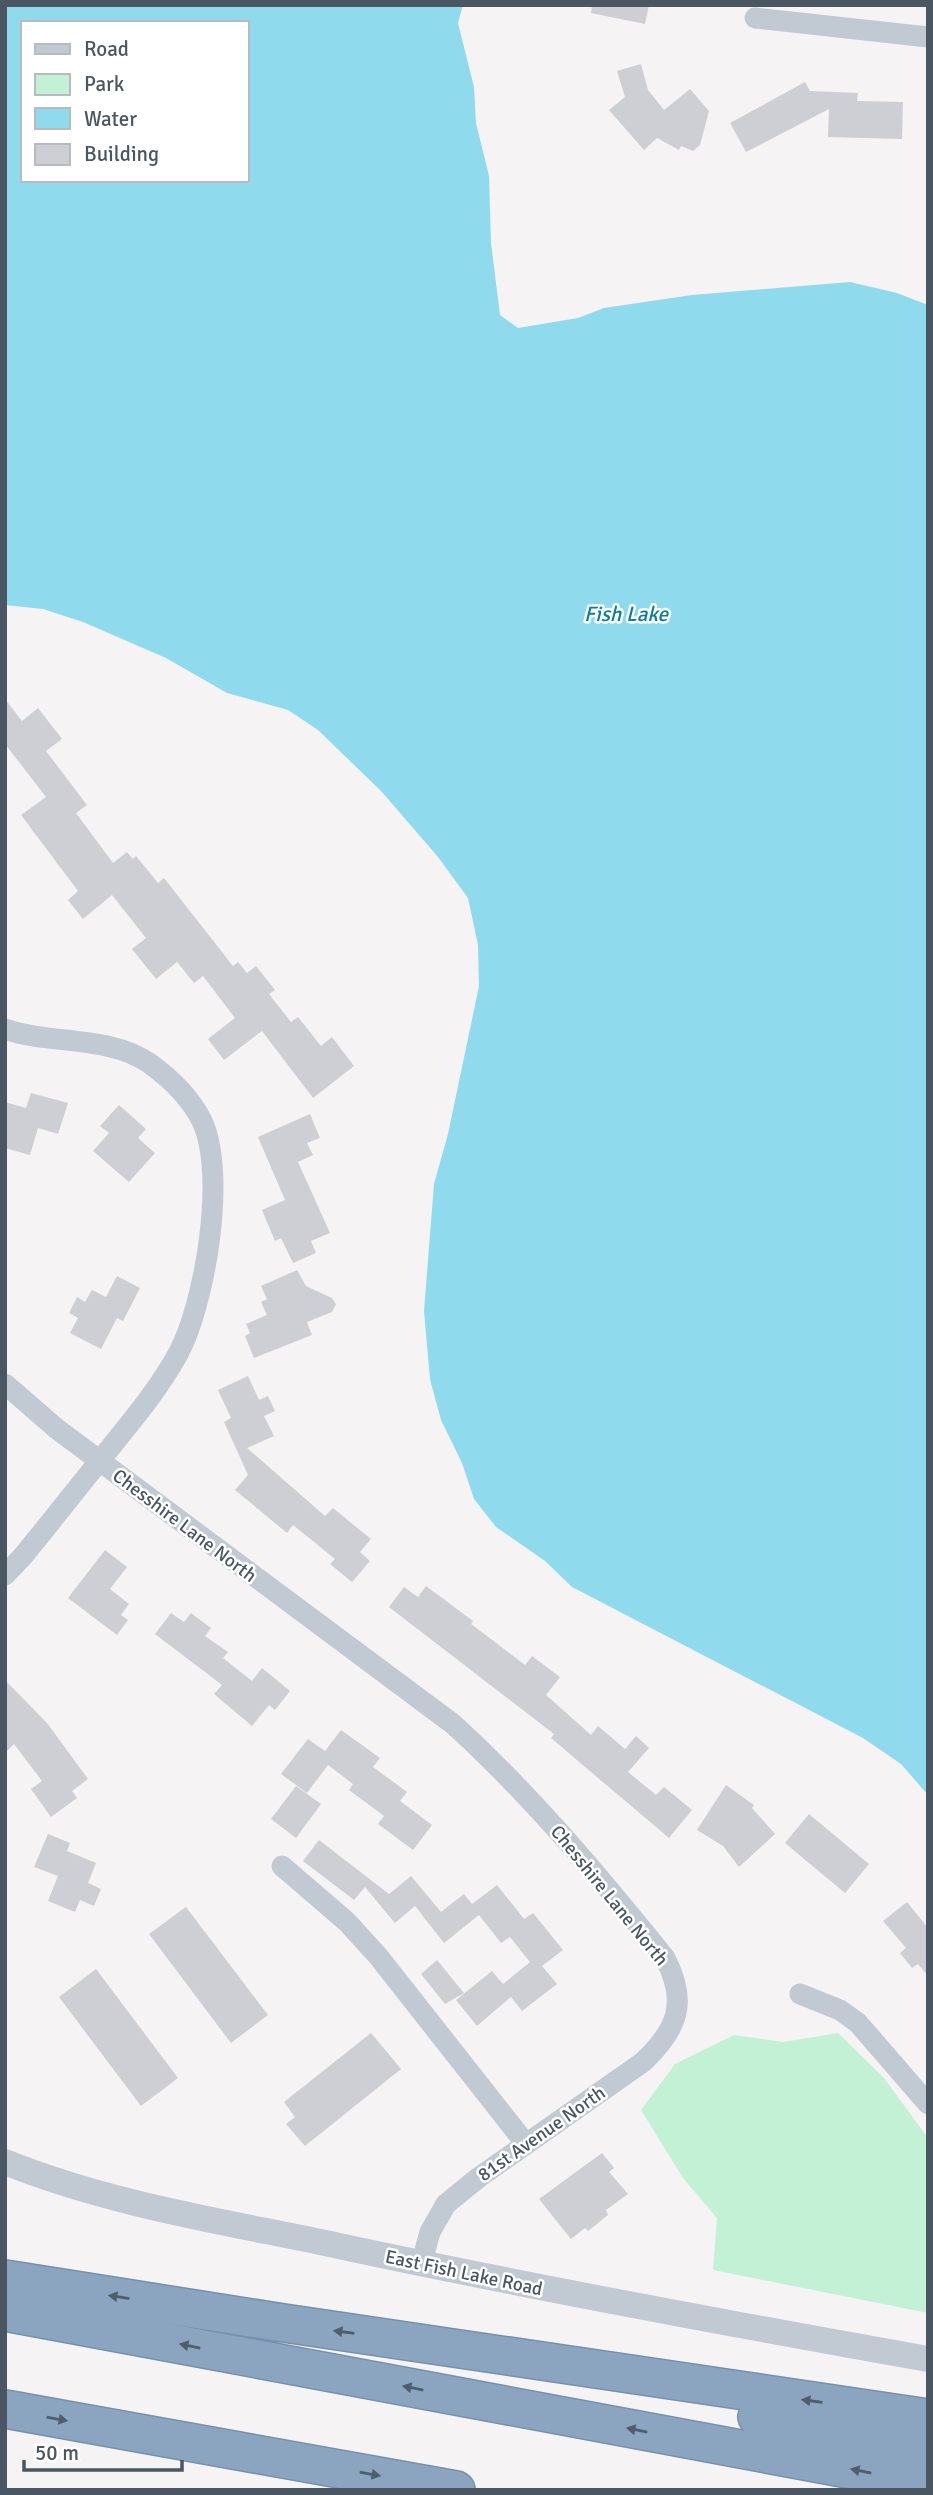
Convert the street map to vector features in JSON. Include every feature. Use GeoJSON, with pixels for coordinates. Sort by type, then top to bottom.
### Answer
{"type":"FeatureCollection","features":[{"type":"Feature","properties":{"kind":"highway"},"geometry":{"type":"LineString","coordinates":[[5,2279],[460,2349],[927,2426]]}},
{"type":"Feature","properties":{"kind":"highway"},"geometry":{"type":"LineString","coordinates":[[5,2312],[928,2484]]}},
{"type":"Feature","properties":{"kind":"highway"},"geometry":{"type":"LineString","coordinates":[[5,2409],[456,2490]]}},
{"type":"Feature","properties":{"kind":"highway"},"geometry":{"type":"LineString","coordinates":[[110,2428],[341,2490]]}},
{"type":"Feature","properties":{"kind":"street"},"geometry":{"type":"LineString","coordinates":[[755,18],[928,37]]}},
{"type":"Feature","properties":{"kind":"street","name":"Chesshire Lane North"},"geometry":{"type":"LineString","coordinates":[[5,1029],[27,1037],[120,1050],[147,1062],[176,1084],[190,1102],[202,1122],[212,1155],[213,1186],[206,1257],[197,1305],[179,1352],[153,1394],[99,1461],[453,1724],[496,1764],[571,1844],[664,1958],[674,1976],[678,1995],[677,2013]]}},
{"type":"Feature","properties":{"kind":"street"},"geometry":{"type":"LineString","coordinates":[[5,1384],[99,1461],[5,1575]]}},
{"type":"Feature","properties":{"kind":"street"},"geometry":{"type":"LineString","coordinates":[[282,1866],[347,1922],[378,1956],[526,2144]]}},
{"type":"Feature","properties":{"kind":"street"},"geometry":{"type":"LineString","coordinates":[[800,1994],[840,2010],[858,2022],[928,2104]]}},
{"type":"Feature","properties":{"kind":"street","name":"81st Avenue North"},"geometry":{"type":"LineString","coordinates":[[421,2264],[430,2232],[446,2204],[643,2062],[660,2046],[677,2013]]}},
{"type":"Feature","properties":{"kind":"street","name":"East Fish Lake Road"},"geometry":{"type":"LineString","coordinates":[[5,2162],[110,2197],[421,2264],[928,2359]]}},
{"type":"Feature","properties":{"kind":"green space"},"geometry":{"type":"Polygon","coordinates":[[[838,2033],[884,2078],[928,2138],[928,2313],[713,2270],[717,2218],[683,2178],[641,2110],[675,2064],[734,2035],[783,2042],[838,2033]]]}},
{"type":"Feature","properties":{"kind":"water","name":"Fish Lake"},"geometry":{"type":"Polygon","coordinates":[[[5,5],[463,5],[458,23],[474,87],[476,123],[489,176],[491,243],[500,315],[518,328],[578,318],[604,308],[692,295],[850,282],[897,293],[928,305],[928,1795],[901,1764],[863,1738],[572,1587],[545,1561],[496,1527],[474,1499],[462,1463],[441,1420],[430,1379],[424,1311],[434,1184],[448,1134],[479,986],[478,945],[468,898],[438,857],[382,792],[318,730],[288,710],[227,693],[166,658],[83,622],[43,609],[5,605],[5,5]]]}},
{"type":"Feature","properties":{"kind":"building"},"geometry":{"type":"Polygon","coordinates":[[[592,5],[649,5],[645,24],[591,13],[592,5]]]}},
{"type":"Feature","properties":{"kind":"building"},"geometry":{"type":"Polygon","coordinates":[[[641,64],[648,90],[664,110],[690,89],[709,111],[700,145],[693,151],[681,146],[679,150],[657,138],[644,150],[609,110],[625,97],[617,71],[641,64]]]}},
{"type":"Feature","properties":{"kind":"building"},"geometry":{"type":"Polygon","coordinates":[[[805,82],[810,91],[858,93],[857,101],[903,102],[902,139],[828,137],[829,109],[746,152],[730,123],[805,82]]]}},
{"type":"Feature","properties":{"kind":"building"},"geometry":{"type":"Polygon","coordinates":[[[5,699],[22,721],[38,708],[62,739],[46,751],[87,805],[76,813],[113,863],[127,852],[133,859],[136,856],[158,883],[164,878],[233,966],[238,962],[247,973],[256,966],[275,990],[269,994],[291,1022],[298,1017],[321,1046],[332,1037],[354,1066],[313,1098],[262,1031],[224,1060],[208,1039],[235,1018],[203,976],[194,983],[177,962],[156,979],[132,949],[146,938],[112,895],[83,919],[68,900],[78,891],[21,815],[46,797],[5,744],[5,699]]]}},
{"type":"Feature","properties":{"kind":"building"},"geometry":{"type":"Polygon","coordinates":[[[31,1093],[68,1103],[58,1134],[38,1128],[30,1155],[5,1148],[5,1102],[26,1108],[31,1093]]]}},
{"type":"Feature","properties":{"kind":"building"},"geometry":{"type":"Polygon","coordinates":[[[119,1105],[146,1129],[138,1138],[155,1153],[129,1182],[93,1151],[109,1133],[100,1126],[119,1105]]]}},
{"type":"Feature","properties":{"kind":"building"},"geometry":{"type":"Polygon","coordinates":[[[310,1114],[320,1138],[307,1143],[313,1155],[298,1162],[330,1233],[311,1241],[316,1253],[293,1263],[281,1238],[275,1241],[262,1210],[285,1200],[258,1137],[310,1114]]]}},
{"type":"Feature","properties":{"kind":"building"},"geometry":{"type":"Polygon","coordinates":[[[297,1270],[306,1286],[332,1298],[336,1304],[332,1312],[307,1322],[312,1335],[254,1358],[245,1336],[250,1333],[246,1324],[267,1315],[261,1302],[267,1299],[261,1286],[297,1270]]]}},
{"type":"Feature","properties":{"kind":"building"},"geometry":{"type":"Polygon","coordinates":[[[117,1276],[140,1288],[123,1321],[117,1318],[101,1349],[70,1333],[78,1318],[69,1313],[77,1297],[85,1302],[92,1290],[106,1297],[117,1276]]]}},
{"type":"Feature","properties":{"kind":"building"},"geometry":{"type":"Polygon","coordinates":[[[248,1376],[259,1400],[268,1396],[275,1411],[264,1416],[274,1436],[247,1448],[325,1516],[333,1508],[371,1539],[360,1552],[370,1561],[352,1582],[330,1564],[335,1559],[293,1525],[287,1533],[235,1490],[248,1475],[224,1422],[231,1418],[218,1390],[248,1376]]]}},
{"type":"Feature","properties":{"kind":"building"},"geometry":{"type":"Polygon","coordinates":[[[105,1550],[127,1567],[110,1589],[129,1604],[121,1615],[128,1620],[117,1635],[68,1598],[105,1550]]]}},
{"type":"Feature","properties":{"kind":"building"},"geometry":{"type":"Polygon","coordinates":[[[426,1586],[525,1665],[532,1656],[560,1677],[546,1695],[591,1735],[598,1726],[625,1749],[636,1736],[649,1748],[628,1772],[656,1795],[664,1787],[692,1810],[669,1838],[551,1738],[554,1734],[389,1607],[404,1587],[418,1597],[426,1586]]]}},
{"type":"Feature","properties":{"kind":"building"},"geometry":{"type":"Polygon","coordinates":[[[171,1613],[184,1622],[191,1613],[211,1628],[205,1636],[228,1652],[223,1658],[252,1681],[262,1668],[290,1691],[275,1710],[269,1705],[252,1726],[214,1694],[222,1685],[155,1634],[171,1613]]]}},
{"type":"Feature","properties":{"kind":"building"},"geometry":{"type":"Polygon","coordinates":[[[5,1680],[47,1723],[88,1779],[72,1791],[77,1798],[51,1817],[31,1789],[42,1781],[14,1744],[5,1753],[5,1680]]]}},
{"type":"Feature","properties":{"kind":"building"},"geometry":{"type":"Polygon","coordinates":[[[341,1730],[380,1758],[373,1767],[407,1792],[400,1801],[432,1825],[413,1850],[378,1824],[384,1816],[349,1790],[353,1784],[328,1765],[307,1793],[281,1774],[308,1739],[325,1751],[341,1730]]]}},
{"type":"Feature","properties":{"kind":"building"},"geometry":{"type":"Polygon","coordinates":[[[726,1785],[754,1805],[752,1808],[775,1834],[739,1867],[723,1846],[697,1830],[726,1785]]]}},
{"type":"Feature","properties":{"kind":"building"},"geometry":{"type":"Polygon","coordinates":[[[296,1786],[321,1804],[296,1838],[271,1819],[296,1786]]]}},
{"type":"Feature","properties":{"kind":"building"},"geometry":{"type":"Polygon","coordinates":[[[809,1814],[869,1864],[845,1893],[785,1843],[809,1814]]]}},
{"type":"Feature","properties":{"kind":"building"},"geometry":{"type":"Polygon","coordinates":[[[48,1834],[70,1843],[67,1851],[96,1863],[88,1883],[101,1889],[94,1906],[80,1900],[75,1912],[48,1901],[58,1876],[34,1867],[48,1834]]]}},
{"type":"Feature","properties":{"kind":"building"},"geometry":{"type":"Polygon","coordinates":[[[319,1840],[389,1894],[411,1876],[441,1912],[464,1894],[472,1904],[497,1885],[524,1919],[533,1913],[563,1950],[542,1966],[557,1984],[522,2011],[511,1997],[477,2026],[456,2000],[492,1971],[503,1984],[530,1962],[510,1937],[501,1943],[479,1915],[444,1943],[415,1906],[395,1923],[365,1887],[354,1900],[303,1861],[319,1840]]]}},
{"type":"Feature","properties":{"kind":"building"},"geometry":{"type":"Polygon","coordinates":[[[907,1902],[928,1928],[928,1976],[918,1964],[912,1968],[900,1953],[906,1948],[883,1921],[907,1902]]]}},
{"type":"Feature","properties":{"kind":"building"},"geometry":{"type":"Polygon","coordinates":[[[186,1907],[268,2015],[231,2043],[149,1934],[186,1907]]]}},
{"type":"Feature","properties":{"kind":"building"},"geometry":{"type":"Polygon","coordinates":[[[437,1960],[464,1993],[445,2004],[421,1974],[437,1960]]]}},
{"type":"Feature","properties":{"kind":"building"},"geometry":{"type":"Polygon","coordinates":[[[96,1969],[178,2078],[141,2106],[59,1997],[96,1969]]]}},
{"type":"Feature","properties":{"kind":"building"},"geometry":{"type":"Polygon","coordinates":[[[371,2033],[401,2069],[305,2146],[286,2124],[295,2117],[284,2102],[371,2033]]]}},
{"type":"Feature","properties":{"kind":"building"},"geometry":{"type":"Polygon","coordinates":[[[602,2153],[614,2168],[609,2172],[628,2194],[606,2210],[608,2215],[588,2231],[585,2228],[571,2239],[539,2199],[602,2153]]]}}]}
